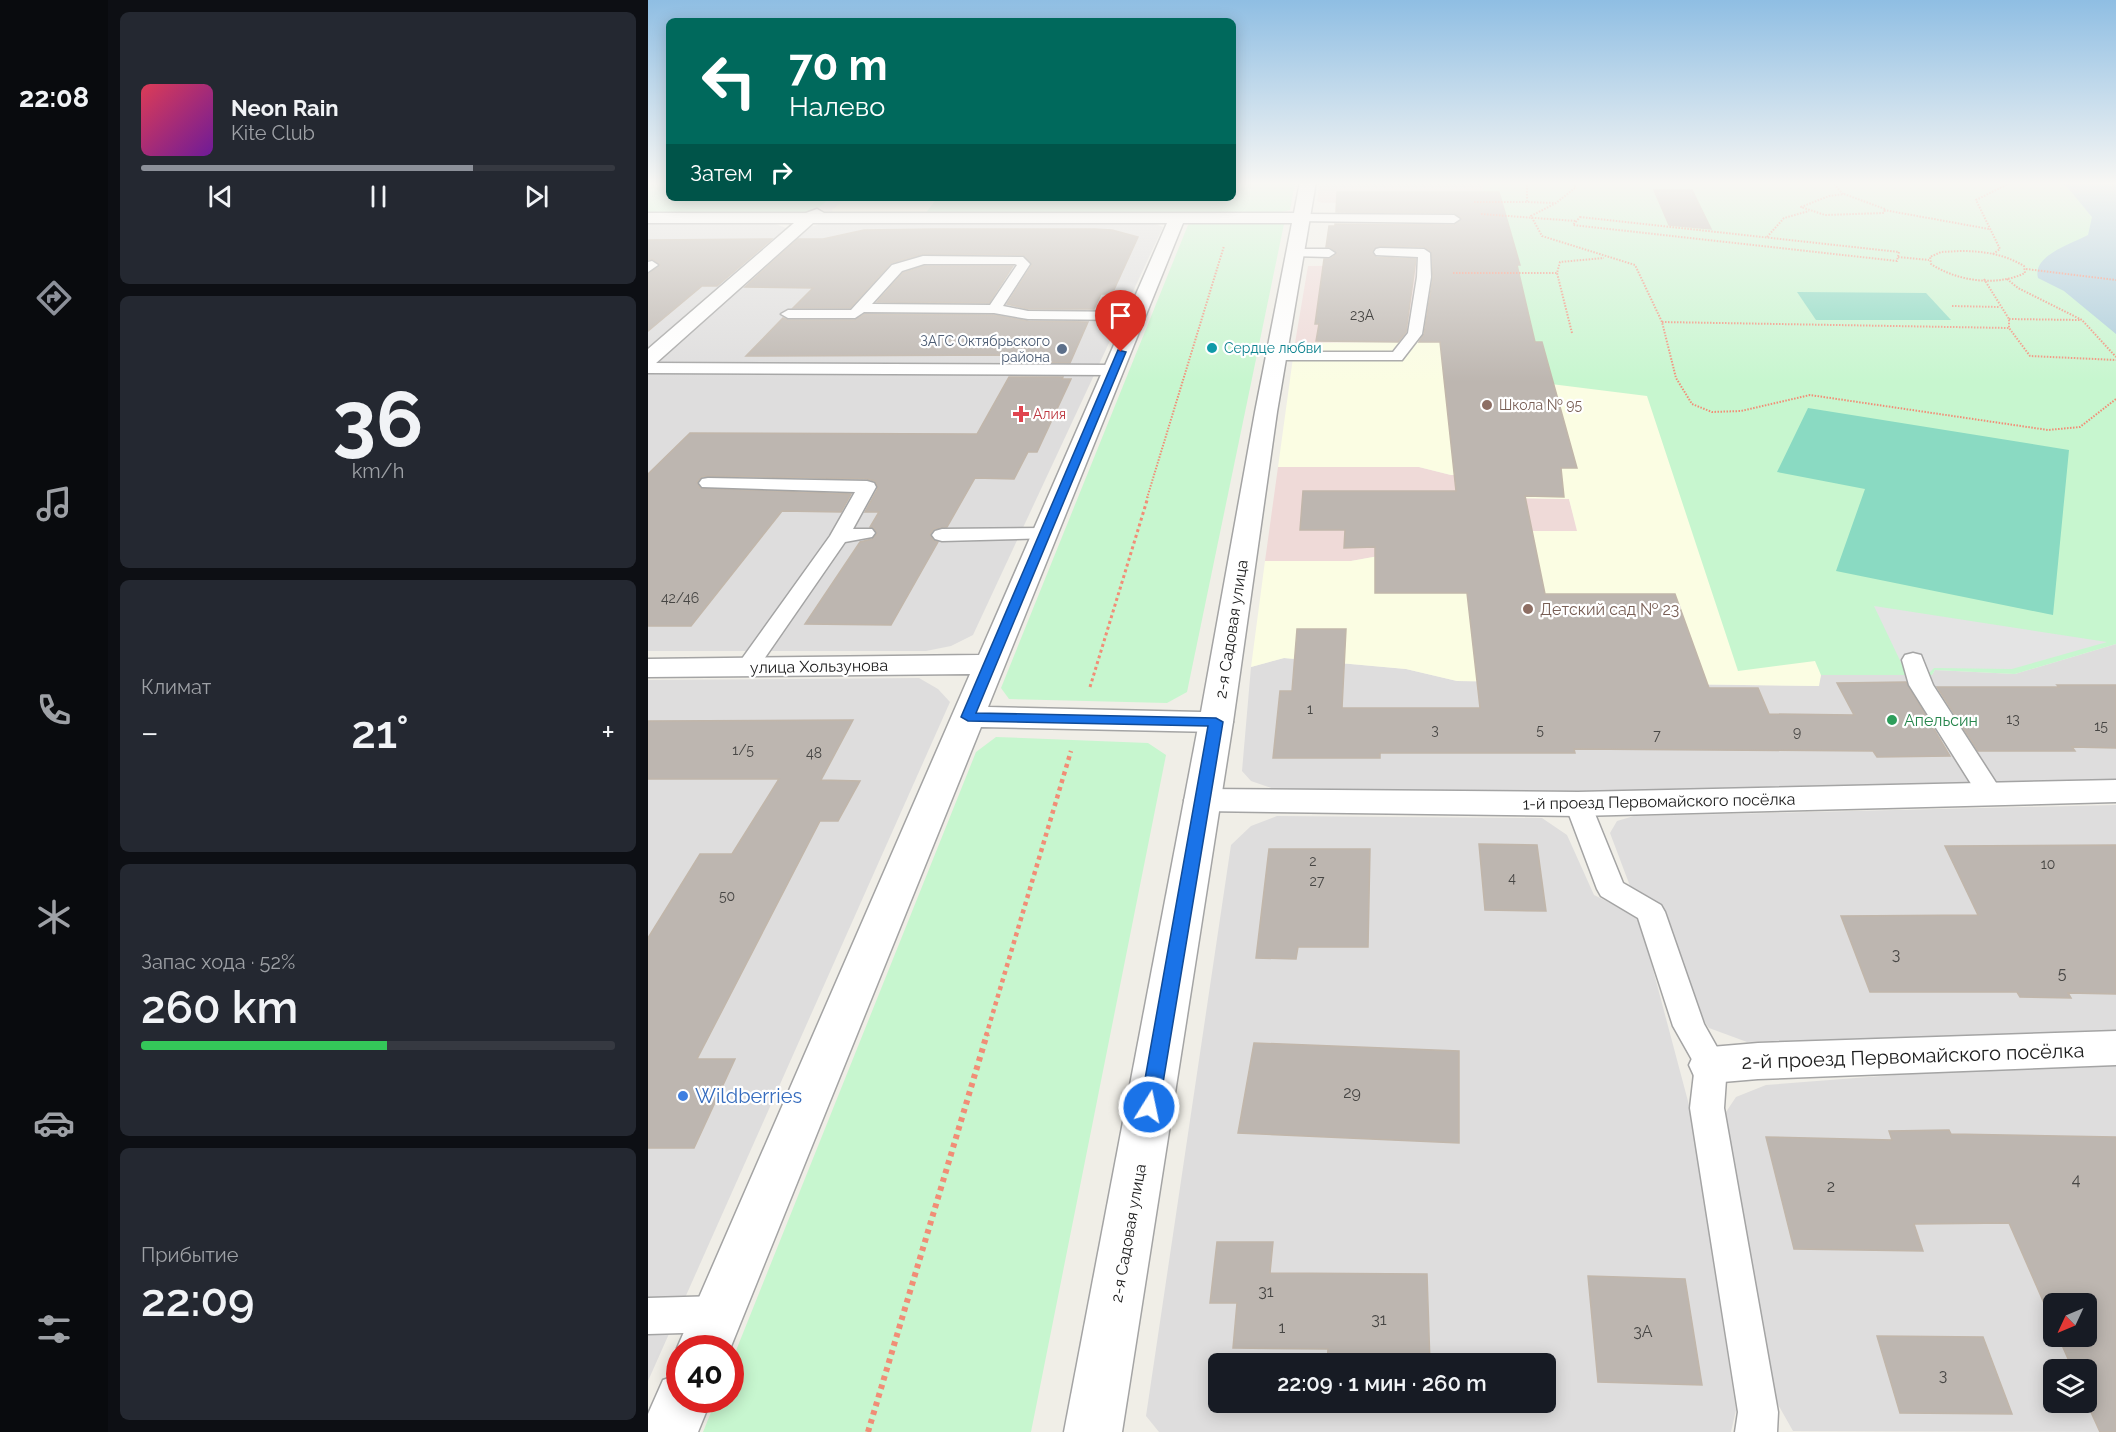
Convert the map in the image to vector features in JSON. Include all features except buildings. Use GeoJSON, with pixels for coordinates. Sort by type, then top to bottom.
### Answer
{"type":"FeatureCollection","features":[{"type":"Feature","properties":{"kind":"street"},"geometry":{"type":"LineString","coordinates":[[648,360],[774,249]]}},
{"type":"Feature","properties":{"kind":"street"},"geometry":{"type":"LineString","coordinates":[[712,1331],[1165,249]]}},
{"type":"Feature","properties":{"kind":"street","name":"2-я Садовая улица"},"geometry":{"type":"LineString","coordinates":[[1093,1432],[1216,722],[1266,412],[1297,249]]}},
{"type":"Feature","properties":{"kind":"street","name":"улица Хользунова"},"geometry":{"type":"LineString","coordinates":[[648,668],[990,664]]}},
{"type":"Feature","properties":{"kind":"street"},"geometry":{"type":"LineString","coordinates":[[968,717],[1216,722]]}},
{"type":"Feature","properties":{"kind":"street","name":"1-й проезд Первомайского посёлка"},"geometry":{"type":"LineString","coordinates":[[1202,800],[1578,804],[1989,792],[2116,791]]}},
{"type":"Feature","properties":{"kind":"street","name":"2-й проезд Первомайского посёлка"},"geometry":{"type":"LineString","coordinates":[[1711,1065],[1758,1061],[2116,1048]]}},
{"type":"Feature","properties":{"kind":"street"},"geometry":{"type":"LineString","coordinates":[[669,1432],[677,1413]]}},
{"type":"Feature","properties":{"kind":"lane"},"geometry":{"type":"LineString","coordinates":[[1277,357],[1397,357],[1414,334],[1424,274],[1424,253],[1380,252]]}},
{"type":"Feature","properties":{"kind":"lane"},"geometry":{"type":"LineString","coordinates":[[1296,253],[1329,253]]}},
{"type":"Feature","properties":{"kind":"lane"},"geometry":{"type":"LineString","coordinates":[[789,314],[855,314],[897,268],[923,260],[1018,260],[1024,264],[993,309]]}},
{"type":"Feature","properties":{"kind":"lane"},"geometry":{"type":"LineString","coordinates":[[860,308],[993,309],[1028,315],[1136,316]]}},
{"type":"Feature","properties":{"kind":"lane"},"geometry":{"type":"LineString","coordinates":[[648,368],[1114,370]]}},
{"type":"Feature","properties":{"kind":"lane"},"geometry":{"type":"LineString","coordinates":[[708,483],[867,487],[839,537],[747,667]]}},
{"type":"Feature","properties":{"kind":"lane"},"geometry":{"type":"LineString","coordinates":[[839,537],[866,533]]}},
{"type":"Feature","properties":{"kind":"lane"},"geometry":{"type":"LineString","coordinates":[[942,535],[1045,534]]}},
{"type":"Feature","properties":{"kind":"lane"},"geometry":{"type":"LineString","coordinates":[[1913,660],[1921,685],[1989,792]]}},
{"type":"Feature","properties":{"kind":"lane"},"geometry":{"type":"LineString","coordinates":[[1578,804],[1611,889],[1651,912],[1689,1026],[1711,1065],[1707,1108],[1758,1412],[1756,1432]]}},
{"type":"Feature","properties":{"kind":"lane"},"geometry":{"type":"LineString","coordinates":[[648,1316],[712,1331]]}},
{"type":"Feature","properties":{"kind":"path"},"geometry":{"type":"LineString","coordinates":[[868,1432],[1080,719],[1224,249]]}},
{"type":"Feature","properties":{"kind":"path"},"geometry":{"type":"LineString","coordinates":[[1585,249],[1605,258],[1635,265],[1662,322],[1676,378],[1692,404],[1712,412],[1741,411],[1810,395],[2048,430],[2080,427],[2116,399]]}},
{"type":"Feature","properties":{"kind":"path"},"geometry":{"type":"LineString","coordinates":[[1785,249],[1897,261],[1899,252],[1870,249]]}},
{"type":"Feature","properties":{"kind":"path"},"geometry":{"type":"LineString","coordinates":[[1993,254],[2000,249]]}},
{"type":"Feature","properties":{"kind":"path"},"geometry":{"type":"LineString","coordinates":[[1898,257],[1929,260],[1935,255],[1949,251],[1993,254],[2012,259],[2026,269],[2116,280]]}},
{"type":"Feature","properties":{"kind":"path"},"geometry":{"type":"LineString","coordinates":[[1572,333],[1557,273],[1560,262],[1605,258]]}},
{"type":"Feature","properties":{"kind":"path"},"geometry":{"type":"LineString","coordinates":[[1929,260],[1930,264],[1941,271],[1984,279],[2006,279],[2021,275],[2026,269]]}},
{"type":"Feature","properties":{"kind":"path"},"geometry":{"type":"LineString","coordinates":[[1424,274],[1557,273]]}},
{"type":"Feature","properties":{"kind":"path"},"geometry":{"type":"LineString","coordinates":[[1984,279],[2009,319],[2008,328],[2030,356],[2116,358]]}},
{"type":"Feature","properties":{"kind":"path"},"geometry":{"type":"LineString","coordinates":[[2006,279],[2018,288],[2082,320],[2116,358]]}},
{"type":"Feature","properties":{"kind":"path"},"geometry":{"type":"LineString","coordinates":[[1952,306],[2001,307]]}},
{"type":"Feature","properties":{"kind":"path"},"geometry":{"type":"LineString","coordinates":[[2009,319],[2082,320]]}},
{"type":"Feature","properties":{"kind":"path"},"geometry":{"type":"LineString","coordinates":[[1662,322],[2008,328]]}},
{"type":"Feature","properties":{"kind":"shaded area"},"geometry":{"type":"Polygon","coordinates":[[[648,249],[762,249],[648,347],[648,249]]]}},
{"type":"Feature","properties":{"kind":"shaded area"},"geometry":{"type":"Polygon","coordinates":[[[785,249],[1153,249],[973,635],[951,646],[926,651],[648,651],[648,371],[785,249]]]}},
{"type":"Feature","properties":{"kind":"shaded area"},"geometry":{"type":"Polygon","coordinates":[[[1428,265],[1423,328],[1398,342],[1295,343],[1308,266],[1428,265]]]}},
{"type":"Feature","properties":{"kind":"shaded area"},"geometry":{"type":"Polygon","coordinates":[[[1295,343],[1660,343],[1778,557],[1821,675],[1819,686],[1457,681],[1406,669],[1284,658],[1251,667],[1265,561],[1351,561],[1518,531],[1577,531],[1569,499],[1509,498],[1507,476],[1451,475],[1419,467],[1278,467],[1295,343]]]}},
{"type":"Feature","properties":{"kind":"shaded area"},"geometry":{"type":"Polygon","coordinates":[[[1278,467],[1419,467],[1451,475],[1507,476],[1509,498],[1569,499],[1578,532],[1518,531],[1351,561],[1265,561],[1278,467]]]}},
{"type":"Feature","properties":{"kind":"shaded area"},"geometry":{"type":"Polygon","coordinates":[[[1874,606],[2107,642],[2012,669],[1934,668],[1930,672],[1906,673],[1874,606]]]}},
{"type":"Feature","properties":{"kind":"shaded area"},"geometry":{"type":"Polygon","coordinates":[[[2116,644],[2116,780],[1529,793],[1274,789],[1251,781],[1242,771],[1251,667],[1284,658],[1406,669],[1457,681],[1818,686],[1821,675],[1932,675],[1935,670],[2015,674],[2116,644]]]}},
{"type":"Feature","properties":{"kind":"shaded area"},"geometry":{"type":"Polygon","coordinates":[[[919,678],[938,689],[950,702],[668,1335],[666,1335],[666,1341],[648,1381],[648,680],[919,678]]]}},
{"type":"Feature","properties":{"kind":"shaded area"},"geometry":{"type":"Polygon","coordinates":[[[2116,805],[2116,1033],[2106,1031],[1747,1042],[1709,1028],[1690,1002],[1666,913],[1630,886],[1610,833],[1617,821],[1634,816],[2116,805]]]}},
{"type":"Feature","properties":{"kind":"shaded area"},"geometry":{"type":"Polygon","coordinates":[[[1277,816],[1542,818],[1567,835],[1594,895],[1639,917],[1689,1105],[1736,1410],[1731,1432],[1159,1432],[1146,1416],[1231,845],[1251,826],[1277,816]]]}},
{"type":"Feature","properties":{"kind":"shaded area"},"geometry":{"type":"Polygon","coordinates":[[[2116,1058],[2116,1432],[1793,1431],[1776,1401],[1722,1118],[1736,1097],[1766,1085],[2116,1058]]]}},
{"type":"Feature","properties":{"kind":"green space"},"geometry":{"type":"Polygon","coordinates":[[[1178,249],[1279,249],[1187,692],[1167,703],[1009,699],[1001,688],[1178,249]]]}},
{"type":"Feature","properties":{"kind":"green space"},"geometry":{"type":"Polygon","coordinates":[[[1499,249],[2116,249],[2116,644],[2015,674],[1935,670],[1932,675],[1821,675],[1815,661],[1738,671],[1647,396],[1543,383],[1499,249]]]}},
{"type":"Feature","properties":{"kind":"green space"},"geometry":{"type":"Polygon","coordinates":[[[1797,292],[1926,293],[1951,320],[1816,320],[1797,292]]]}},
{"type":"Feature","properties":{"kind":"green space"},"geometry":{"type":"Polygon","coordinates":[[[1808,408],[2069,450],[2053,615],[1836,571],[1865,489],[1777,472],[1808,408]]]}},
{"type":"Feature","properties":{"kind":"green space"},"geometry":{"type":"Polygon","coordinates":[[[996,737],[1148,743],[1166,755],[1031,1432],[703,1432],[711,1413],[744,1413],[742,1335],[976,752],[996,737]]]}},
{"type":"Feature","properties":{"kind":"water"},"geometry":{"type":"Polygon","coordinates":[[[2059,249],[2116,249],[2116,334],[2064,291],[2038,278],[2041,263],[2059,249]]]}},
{"type":"Feature","properties":{"kind":"place","name":"Сердце любви"},"geometry":{"type":"Point","coordinates":[1212,348]}},
{"type":"Feature","properties":{"kind":"place","name":"ЗАГС Октябрьского района"},"geometry":{"type":"Point","coordinates":[1062,349]}},
{"type":"Feature","properties":{"kind":"place","name":"Школа № 95"},"geometry":{"type":"Point","coordinates":[1487,405]}},
{"type":"Feature","properties":{"kind":"place","name":"Алия"},"geometry":{"type":"Point","coordinates":[1021,414]}},
{"type":"Feature","properties":{"kind":"place","name":"Детский сад № 23"},"geometry":{"type":"Point","coordinates":[1528,609]}},
{"type":"Feature","properties":{"kind":"place","name":"Апельсин"},"geometry":{"type":"Point","coordinates":[1892,720]}},
{"type":"Feature","properties":{"kind":"place","name":"Wildberries"},"geometry":{"type":"Point","coordinates":[683,1096]}},
{"type":"Feature","properties":{"kind":"route"},"geometry":{"type":"LineString","coordinates":[[1121,352],[968,717],[1216,722],[1149,1107]]}}]}
